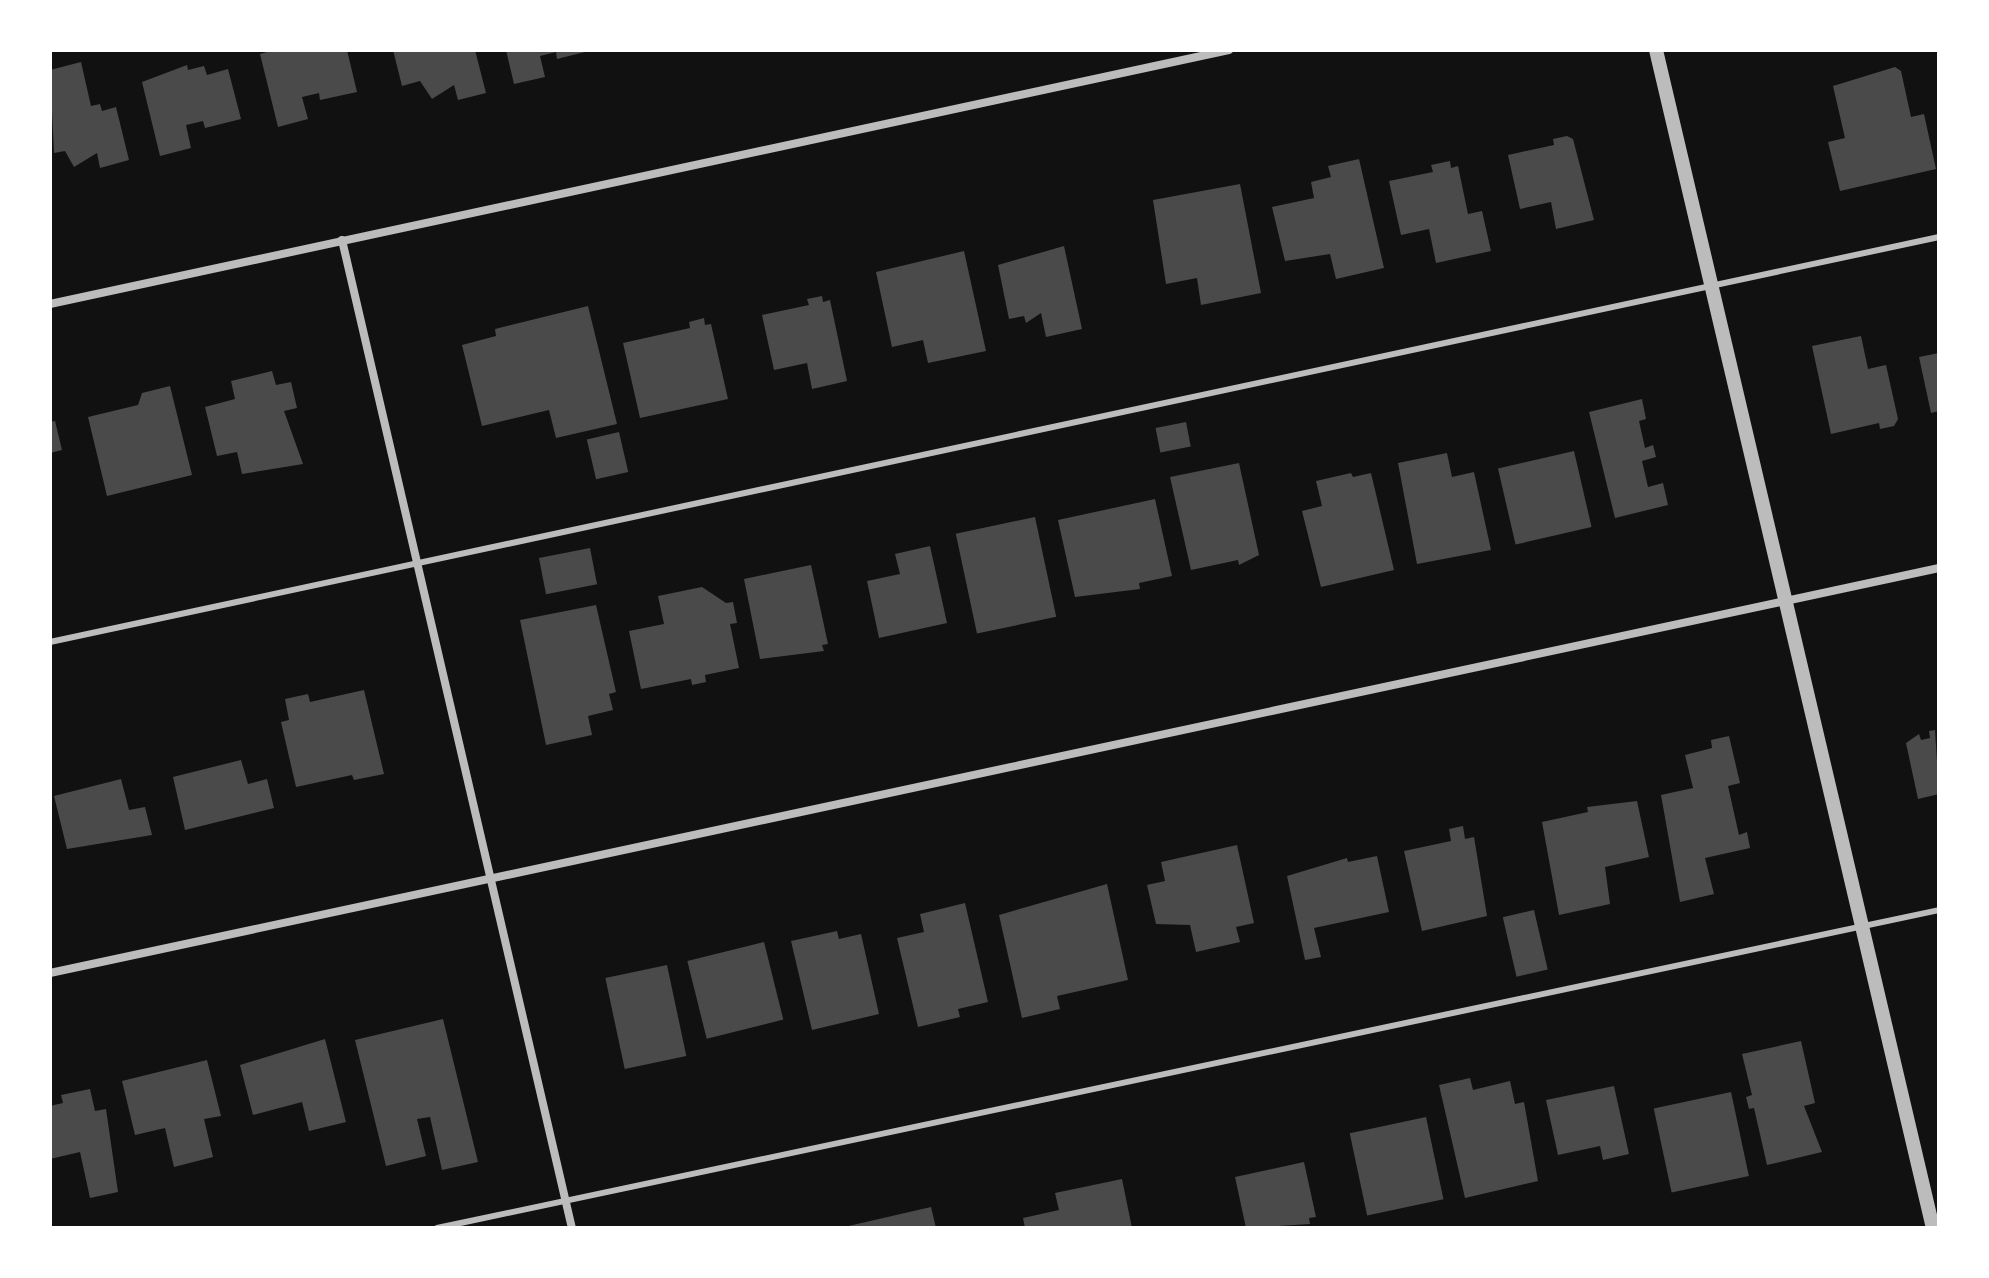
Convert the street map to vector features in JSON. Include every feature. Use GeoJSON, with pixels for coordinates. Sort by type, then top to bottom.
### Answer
{"type":"FeatureCollection","features":[{"type":"Feature","properties":{"kind":"street"},"geometry":{"type":"LineString","coordinates":[[50,304],[1229,50]]}},
{"type":"Feature","properties":{"kind":"street"},"geometry":{"type":"LineString","coordinates":[[1656,50],[1933,1228]]}},
{"type":"Feature","properties":{"kind":"street"},"geometry":{"type":"LineString","coordinates":[[342,240],[414,564],[572,1228]]}},
{"type":"Feature","properties":{"kind":"street"},"geometry":{"type":"LineString","coordinates":[[50,973],[487,876],[1939,568]]}},
{"type":"Feature","properties":{"kind":"lane"},"geometry":{"type":"LineString","coordinates":[[50,642],[1939,237]]}},
{"type":"Feature","properties":{"kind":"lane"},"geometry":{"type":"LineString","coordinates":[[437,1228],[1939,910]]}},
{"type":"Feature","properties":{"kind":"building"},"geometry":{"type":"Polygon","coordinates":[[[274,50],[347,50],[357,92],[320,100],[319,93],[302,97],[308,119],[278,127],[260,54],[274,50]]]}},
{"type":"Feature","properties":{"kind":"building"},"geometry":{"type":"Polygon","coordinates":[[[393,50],[475,50],[486,93],[458,100],[454,85],[432,99],[420,81],[402,86],[393,50]]]}},
{"type":"Feature","properties":{"kind":"building"},"geometry":{"type":"Polygon","coordinates":[[[506,50],[589,51],[557,59],[556,52],[540,56],[545,77],[514,84],[506,50]]]}},
{"type":"Feature","properties":{"kind":"building"},"geometry":{"type":"Polygon","coordinates":[[[81,62],[91,106],[100,104],[102,111],[116,107],[129,160],[100,168],[97,153],[74,167],[65,151],[54,153],[50,70],[81,62]]]}},
{"type":"Feature","properties":{"kind":"building"},"geometry":{"type":"Polygon","coordinates":[[[187,65],[188,70],[204,66],[207,75],[228,69],[241,119],[205,128],[203,121],[186,125],[191,148],[160,156],[142,82],[187,65]]]}},
{"type":"Feature","properties":{"kind":"building"},"geometry":{"type":"Polygon","coordinates":[[[1895,67],[1901,71],[1911,117],[1924,114],[1936,169],[1840,191],[1828,142],[1845,138],[1833,86],[1895,67]]]}},
{"type":"Feature","properties":{"kind":"building"},"geometry":{"type":"Polygon","coordinates":[[[1567,136],[1573,139],[1594,220],[1556,229],[1551,202],[1520,209],[1508,155],[1554,145],[1553,139],[1567,136]]]}},
{"type":"Feature","properties":{"kind":"building"},"geometry":{"type":"Polygon","coordinates":[[[1359,159],[1384,268],[1336,279],[1330,254],[1285,261],[1272,207],[1314,198],[1311,182],[1331,177],[1328,166],[1359,159]]]}},
{"type":"Feature","properties":{"kind":"building"},"geometry":{"type":"Polygon","coordinates":[[[1450,161],[1451,168],[1458,166],[1468,214],[1482,211],[1491,251],[1436,263],[1429,229],[1401,235],[1389,181],[1433,172],[1431,165],[1450,161]]]}},
{"type":"Feature","properties":{"kind":"building"},"geometry":{"type":"Polygon","coordinates":[[[1240,184],[1261,293],[1201,305],[1197,278],[1166,284],[1153,200],[1240,184]]]}},
{"type":"Feature","properties":{"kind":"building"},"geometry":{"type":"Polygon","coordinates":[[[1064,246],[1082,329],[1046,337],[1041,313],[1026,323],[1024,316],[1009,319],[998,265],[1064,246]]]}},
{"type":"Feature","properties":{"kind":"building"},"geometry":{"type":"Polygon","coordinates":[[[964,251],[986,351],[928,363],[923,340],[892,347],[876,272],[964,251]]]}},
{"type":"Feature","properties":{"kind":"building"},"geometry":{"type":"Polygon","coordinates":[[[822,296],[823,302],[830,300],[847,381],[812,389],[807,363],[774,370],[762,315],[809,305],[807,299],[822,296]]]}},
{"type":"Feature","properties":{"kind":"building"},"geometry":{"type":"Polygon","coordinates":[[[588,306],[617,424],[556,438],[549,410],[482,426],[462,345],[496,336],[495,329],[588,306]]]}},
{"type":"Feature","properties":{"kind":"building"},"geometry":{"type":"Polygon","coordinates":[[[704,318],[705,325],[711,324],[728,399],[640,418],[623,343],[690,328],[689,322],[704,318]]]}},
{"type":"Feature","properties":{"kind":"building"},"geometry":{"type":"Polygon","coordinates":[[[1861,336],[1868,369],[1886,365],[1898,419],[1894,426],[1880,429],[1879,423],[1831,434],[1812,346],[1861,336]]]}},
{"type":"Feature","properties":{"kind":"building"},"geometry":{"type":"Polygon","coordinates":[[[1939,353],[1939,411],[1931,413],[1919,357],[1939,353]]]}},
{"type":"Feature","properties":{"kind":"building"},"geometry":{"type":"Polygon","coordinates":[[[272,371],[276,385],[291,382],[297,408],[284,411],[303,464],[242,474],[237,452],[217,456],[205,407],[235,399],[231,381],[272,371]]]}},
{"type":"Feature","properties":{"kind":"building"},"geometry":{"type":"Polygon","coordinates":[[[170,386],[192,475],[107,496],[88,417],[138,405],[142,393],[170,386]]]}},
{"type":"Feature","properties":{"kind":"building"},"geometry":{"type":"Polygon","coordinates":[[[1642,399],[1646,419],[1639,421],[1645,448],[1653,445],[1656,457],[1642,461],[1648,487],[1663,483],[1668,505],[1615,518],[1589,412],[1642,399]]]}},
{"type":"Feature","properties":{"kind":"building"},"geometry":{"type":"Polygon","coordinates":[[[55,421],[62,450],[50,453],[50,422],[55,421]]]}},
{"type":"Feature","properties":{"kind":"building"},"geometry":{"type":"Polygon","coordinates":[[[1186,422],[1191,447],[1160,452],[1156,428],[1186,422]]]}},
{"type":"Feature","properties":{"kind":"building"},"geometry":{"type":"Polygon","coordinates":[[[619,432],[628,472],[596,479],[587,439],[619,432]]]}},
{"type":"Feature","properties":{"kind":"building"},"geometry":{"type":"Polygon","coordinates":[[[1574,451],[1592,527],[1516,545],[1498,469],[1574,451]]]}},
{"type":"Feature","properties":{"kind":"building"},"geometry":{"type":"Polygon","coordinates":[[[1447,453],[1452,477],[1474,472],[1491,550],[1417,564],[1398,463],[1447,453]]]}},
{"type":"Feature","properties":{"kind":"building"},"geometry":{"type":"Polygon","coordinates":[[[1239,463],[1259,555],[1239,565],[1238,560],[1191,570],[1170,477],[1239,463]]]}},
{"type":"Feature","properties":{"kind":"building"},"geometry":{"type":"Polygon","coordinates":[[[1351,473],[1353,477],[1371,473],[1394,570],[1321,587],[1302,511],[1322,506],[1316,481],[1351,473]]]}},
{"type":"Feature","properties":{"kind":"building"},"geometry":{"type":"Polygon","coordinates":[[[1155,499],[1172,576],[1139,583],[1140,589],[1075,597],[1058,520],[1155,499]]]}},
{"type":"Feature","properties":{"kind":"building"},"geometry":{"type":"Polygon","coordinates":[[[1035,517],[1056,617],[977,634],[956,534],[1035,517]]]}},
{"type":"Feature","properties":{"kind":"building"},"geometry":{"type":"Polygon","coordinates":[[[930,546],[947,623],[879,638],[867,581],[900,574],[895,554],[930,546]]]}},
{"type":"Feature","properties":{"kind":"building"},"geometry":{"type":"Polygon","coordinates":[[[590,548],[597,584],[546,594],[539,558],[590,548]]]}},
{"type":"Feature","properties":{"kind":"building"},"geometry":{"type":"Polygon","coordinates":[[[811,565],[828,644],[822,645],[824,651],[760,659],[744,579],[811,565]]]}},
{"type":"Feature","properties":{"kind":"building"},"geometry":{"type":"Polygon","coordinates":[[[702,587],[726,603],[733,602],[737,623],[730,624],[739,668],[705,675],[706,682],[692,685],[691,679],[641,689],[629,631],[664,624],[658,596],[702,587]]]}},
{"type":"Feature","properties":{"kind":"building"},"geometry":{"type":"Polygon","coordinates":[[[596,605],[616,692],[609,694],[613,710],[588,716],[592,735],[546,745],[520,620],[596,605]]]}},
{"type":"Feature","properties":{"kind":"building"},"geometry":{"type":"Polygon","coordinates":[[[364,690],[384,774],[354,780],[352,775],[296,787],[281,722],[289,720],[285,699],[308,694],[310,702],[364,690]]]}},
{"type":"Feature","properties":{"kind":"building"},"geometry":{"type":"Polygon","coordinates":[[[1935,730],[1939,794],[1918,799],[1906,743],[1919,734],[1921,740],[1930,738],[1929,731],[1935,730]]]}},
{"type":"Feature","properties":{"kind":"building"},"geometry":{"type":"Polygon","coordinates":[[[1729,736],[1740,783],[1728,786],[1739,835],[1747,832],[1750,848],[1705,858],[1714,894],[1680,902],[1661,795],[1693,788],[1685,755],[1712,748],[1711,740],[1729,736]]]}},
{"type":"Feature","properties":{"kind":"building"},"geometry":{"type":"Polygon","coordinates":[[[241,760],[248,784],[267,779],[274,808],[185,830],[173,777],[241,760]]]}},
{"type":"Feature","properties":{"kind":"building"},"geometry":{"type":"Polygon","coordinates":[[[121,779],[129,810],[145,807],[152,835],[67,849],[54,796],[121,779]]]}},
{"type":"Feature","properties":{"kind":"building"},"geometry":{"type":"Polygon","coordinates":[[[1637,801],[1649,857],[1605,867],[1610,904],[1559,915],[1542,822],[1588,812],[1587,807],[1637,801]]]}},
{"type":"Feature","properties":{"kind":"building"},"geometry":{"type":"Polygon","coordinates":[[[1463,826],[1465,839],[1474,837],[1487,916],[1422,931],[1404,851],[1451,841],[1449,829],[1463,826]]]}},
{"type":"Feature","properties":{"kind":"building"},"geometry":{"type":"Polygon","coordinates":[[[1237,845],[1254,923],[1236,927],[1240,942],[1196,952],[1190,925],[1156,924],[1147,885],[1165,881],[1161,862],[1237,845]]]}},
{"type":"Feature","properties":{"kind":"building"},"geometry":{"type":"Polygon","coordinates":[[[1377,856],[1389,912],[1314,928],[1321,957],[1305,960],[1287,876],[1347,858],[1348,862],[1377,856]]]}},
{"type":"Feature","properties":{"kind":"building"},"geometry":{"type":"Polygon","coordinates":[[[1107,884],[1128,980],[1057,996],[1060,1009],[1022,1018],[999,915],[1107,884]]]}},
{"type":"Feature","properties":{"kind":"building"},"geometry":{"type":"Polygon","coordinates":[[[965,903],[988,1002],[958,1009],[960,1017],[918,1027],[897,938],[924,932],[920,914],[965,903]]]}},
{"type":"Feature","properties":{"kind":"building"},"geometry":{"type":"Polygon","coordinates":[[[1534,910],[1548,969],[1517,977],[1503,917],[1534,910]]]}},
{"type":"Feature","properties":{"kind":"building"},"geometry":{"type":"Polygon","coordinates":[[[837,931],[839,939],[861,934],[879,1014],[812,1030],[791,941],[837,931]]]}},
{"type":"Feature","properties":{"kind":"building"},"geometry":{"type":"Polygon","coordinates":[[[764,942],[783,1020],[707,1039],[687,961],[764,942]]]}},
{"type":"Feature","properties":{"kind":"building"},"geometry":{"type":"Polygon","coordinates":[[[667,965],[686,1056],[625,1069],[605,978],[667,965]]]}},
{"type":"Feature","properties":{"kind":"building"},"geometry":{"type":"Polygon","coordinates":[[[443,1019],[478,1162],[442,1170],[430,1117],[417,1119],[426,1156],[386,1166],[355,1040],[443,1019]]]}},
{"type":"Feature","properties":{"kind":"building"},"geometry":{"type":"Polygon","coordinates":[[[325,1039],[346,1122],[309,1131],[302,1102],[253,1115],[240,1065],[325,1039]]]}},
{"type":"Feature","properties":{"kind":"building"},"geometry":{"type":"Polygon","coordinates":[[[1801,1041],[1815,1103],[1804,1106],[1822,1152],[1767,1165],[1754,1108],[1749,1109],[1746,1097],[1752,1095],[1742,1054],[1801,1041]]]}},
{"type":"Feature","properties":{"kind":"building"},"geometry":{"type":"Polygon","coordinates":[[[207,1060],[221,1116],[204,1119],[213,1157],[174,1167],[165,1128],[135,1135],[122,1081],[207,1060]]]}},
{"type":"Feature","properties":{"kind":"building"},"geometry":{"type":"Polygon","coordinates":[[[1470,1078],[1473,1090],[1510,1081],[1515,1104],[1524,1102],[1538,1181],[1465,1198],[1439,1085],[1470,1078]]]}},
{"type":"Feature","properties":{"kind":"building"},"geometry":{"type":"Polygon","coordinates":[[[1614,1086],[1629,1154],[1603,1160],[1600,1146],[1558,1155],[1546,1100],[1614,1086]]]}},
{"type":"Feature","properties":{"kind":"building"},"geometry":{"type":"Polygon","coordinates":[[[90,1089],[95,1111],[106,1109],[118,1192],[90,1198],[80,1152],[50,1159],[50,1106],[63,1103],[61,1095],[90,1089]]]}},
{"type":"Feature","properties":{"kind":"building"},"geometry":{"type":"Polygon","coordinates":[[[1731,1092],[1749,1176],[1672,1193],[1654,1108],[1731,1092]]]}},
{"type":"Feature","properties":{"kind":"building"},"geometry":{"type":"Polygon","coordinates":[[[1426,1117],[1443,1199],[1367,1215],[1350,1133],[1426,1117]]]}},
{"type":"Feature","properties":{"kind":"building"},"geometry":{"type":"Polygon","coordinates":[[[1304,1162],[1316,1217],[1309,1218],[1310,1224],[1246,1228],[1235,1177],[1304,1162]]]}},
{"type":"Feature","properties":{"kind":"building"},"geometry":{"type":"Polygon","coordinates":[[[1122,1179],[1132,1228],[1025,1228],[1023,1218],[1059,1210],[1055,1193],[1122,1179]]]}},
{"type":"Feature","properties":{"kind":"building"},"geometry":{"type":"Polygon","coordinates":[[[931,1207],[936,1228],[844,1228],[844,1227],[931,1207]]]}}]}
